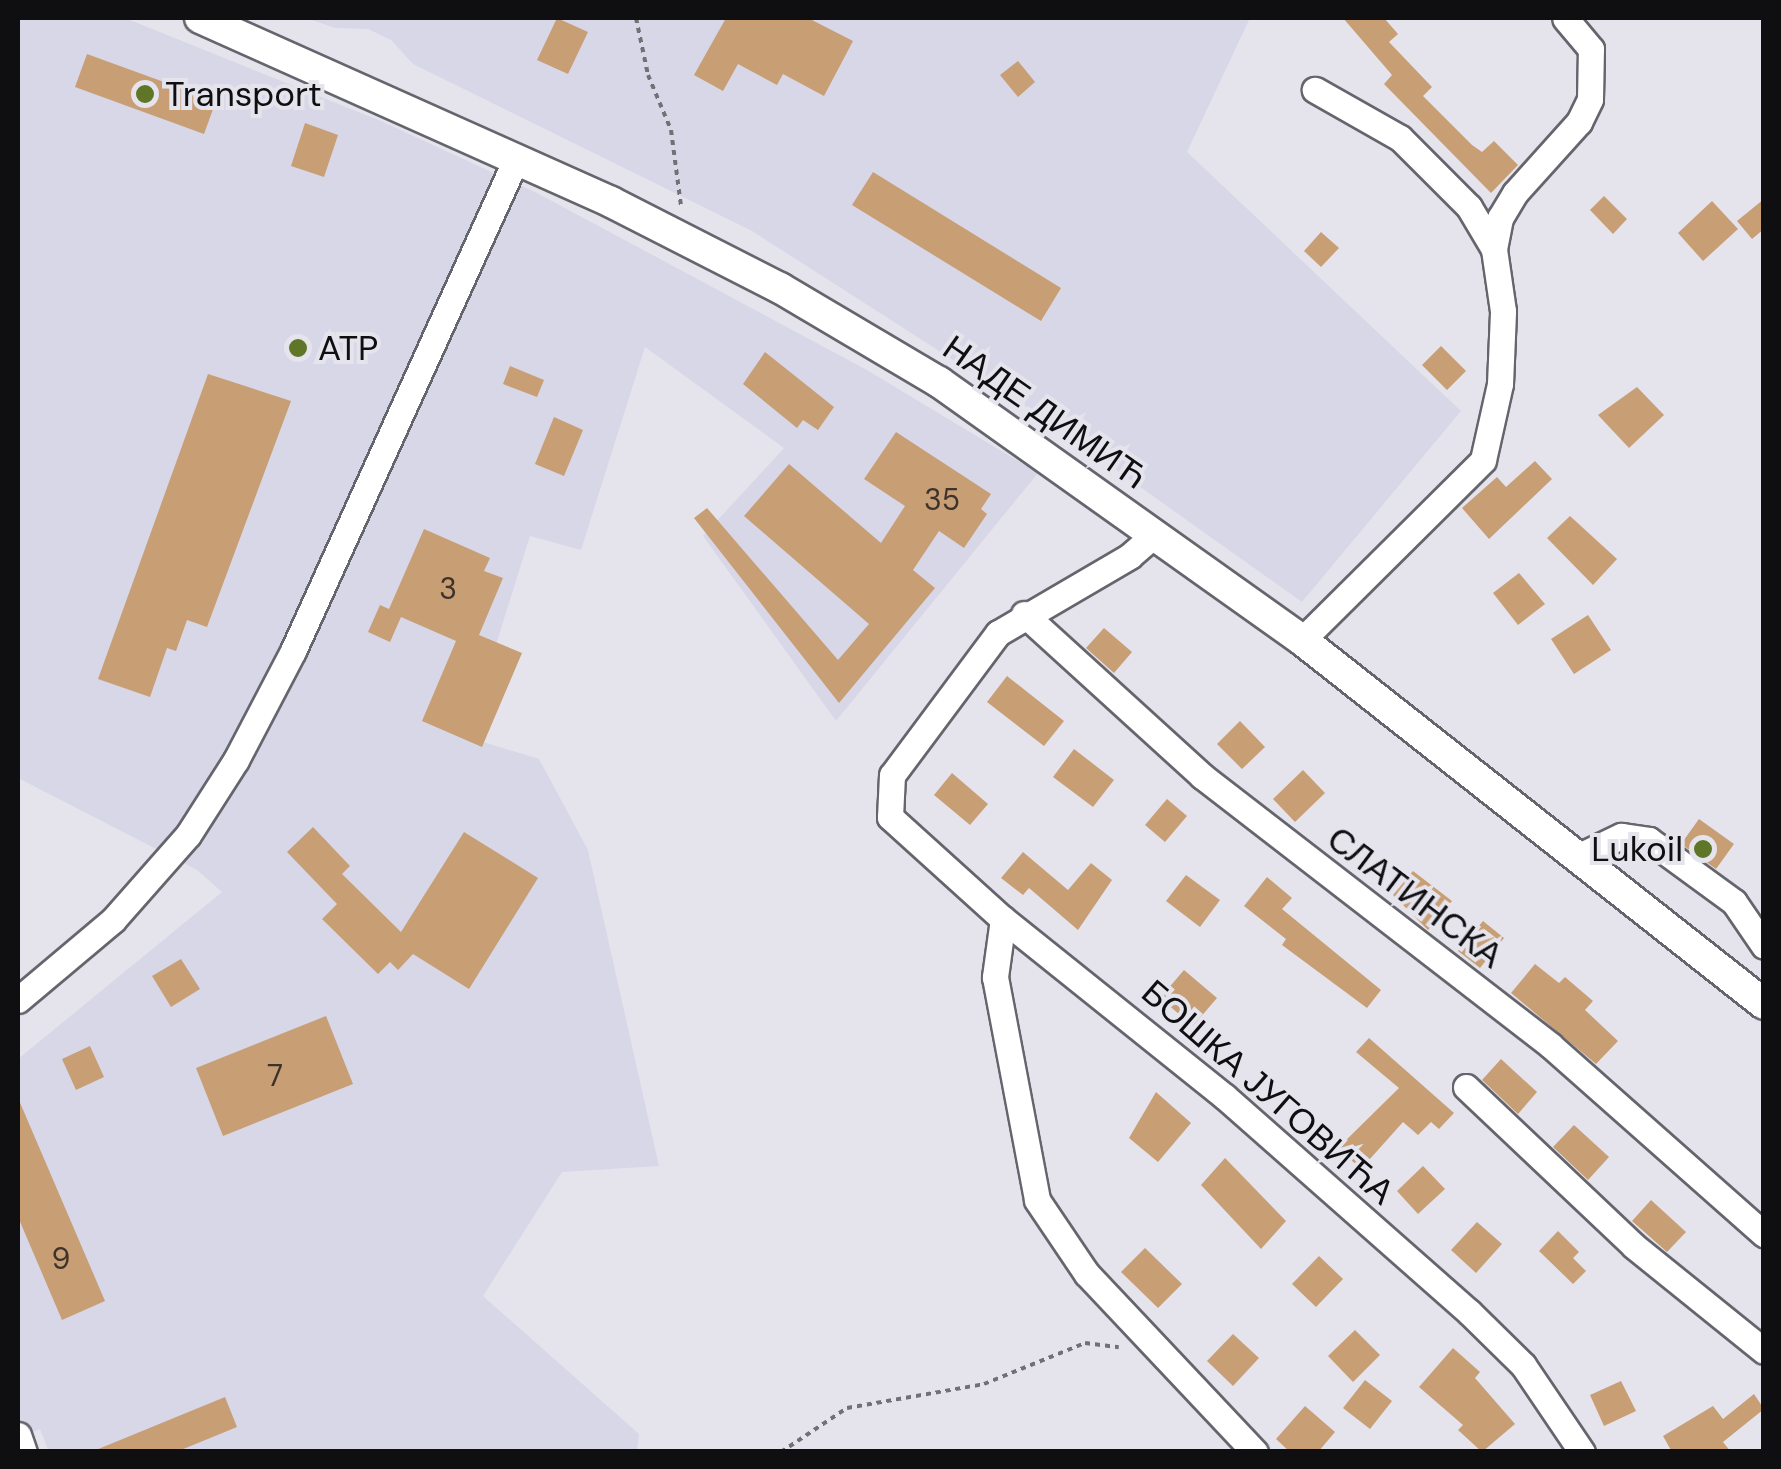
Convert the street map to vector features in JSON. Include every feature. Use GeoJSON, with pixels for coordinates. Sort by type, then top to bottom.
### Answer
{"type":"FeatureCollection","features":[{"type":"Feature","properties":{"kind":"main road","name":"НАДЕ ДИМИЋ"},"geometry":{"type":"LineString","coordinates":[[200,18],[517,157],[680,236],[940,382],[1302,640],[1577,857],[1761,994]]}},
{"type":"Feature","properties":{"kind":"street"},"geometry":{"type":"LineString","coordinates":[[1494,249],[1515,193],[1579,122],[1590,99],[1591,49],[1565,18]]}},
{"type":"Feature","properties":{"kind":"street"},"geometry":{"type":"LineString","coordinates":[[1302,640],[1483,460],[1500,384],[1503,312],[1494,249],[1469,208],[1400,138],[1315,90]]}},
{"type":"Feature","properties":{"kind":"street"},"geometry":{"type":"LineString","coordinates":[[18,1000],[113,920],[188,835],[236,760],[293,652],[517,157]]}},
{"type":"Feature","properties":{"kind":"street"},"geometry":{"type":"LineString","coordinates":[[1024,614],[1130,556],[1154,534]]}},
{"type":"Feature","properties":{"kind":"street","name":"БОШКА ЈУГОВИЋА"},"geometry":{"type":"LineString","coordinates":[[1024,614],[998,634],[943,700],[892,775],[888,806],[898,827],[1003,919],[1225,1097],[1469,1312],[1523,1366],[1582,1452]]}},
{"type":"Feature","properties":{"kind":"street","name":"СЛАТИНСКА"},"geometry":{"type":"LineString","coordinates":[[1024,614],[1202,776],[1550,1045],[1764,1234]]}},
{"type":"Feature","properties":{"kind":"street"},"geometry":{"type":"LineString","coordinates":[[1577,857],[1620,836],[1649,840],[1734,902],[1764,946]]}},
{"type":"Feature","properties":{"kind":"street"},"geometry":{"type":"LineString","coordinates":[[1003,919],[995,977],[1037,1200],[1087,1274],[1254,1452]]}},
{"type":"Feature","properties":{"kind":"street"},"geometry":{"type":"LineString","coordinates":[[1466,1086],[1634,1246],[1764,1350]]}},
{"type":"Feature","properties":{"kind":"street"},"geometry":{"type":"LineString","coordinates":[[18,1435],[24,1452]]}},
{"type":"Feature","properties":{"kind":"path"},"geometry":{"type":"LineString","coordinates":[[636,18],[682,177],[680,236]]}},
{"type":"Feature","properties":{"kind":"path"},"geometry":{"type":"LineString","coordinates":[[780,1452],[846,1408],[984,1384],[1085,1343],[1124,1349]]}},
{"type":"Feature","properties":{"kind":"shaded area"},"geometry":{"type":"Polygon","coordinates":[[[18,18],[125,18],[381,121],[537,193],[867,370],[1038,473],[836,721],[703,536],[784,448],[645,347],[581,550],[530,536],[467,737],[539,759],[588,850],[659,1166],[562,1172],[483,1296],[639,1434],[637,1451],[49,1452],[40,1429],[18,1438],[18,1059],[222,892],[197,870],[18,778],[18,18]]]}},
{"type":"Feature","properties":{"kind":"shaded area"},"geometry":{"type":"Polygon","coordinates":[[[306,18],[1250,18],[1187,152],[1461,411],[1302,602],[1036,413],[752,231],[413,64],[391,40],[368,29],[335,28],[306,18]]]}},
{"type":"Feature","properties":{"kind":"building"},"geometry":{"type":"Polygon","coordinates":[[[557,18],[588,32],[568,74],[537,60],[557,18]]]}},
{"type":"Feature","properties":{"kind":"building"},"geometry":{"type":"Polygon","coordinates":[[[726,18],[808,18],[853,41],[824,96],[783,74],[777,85],[738,64],[723,91],[694,75],[726,18]]]}},
{"type":"Feature","properties":{"kind":"building"},"geometry":{"type":"Polygon","coordinates":[[[1343,18],[1384,18],[1398,34],[1389,42],[1432,87],[1423,96],[1472,145],[1482,152],[1494,141],[1518,165],[1491,193],[1384,84],[1392,75],[1343,18]]]}},
{"type":"Feature","properties":{"kind":"building","name":"Transport"},"geometry":{"type":"Polygon","coordinates":[[[87,54],[216,101],[204,134],[75,87],[87,54]]]}},
{"type":"Feature","properties":{"kind":"building"},"geometry":{"type":"Polygon","coordinates":[[[1018,61],[1035,82],[1018,97],[1000,75],[1018,61]]]}},
{"type":"Feature","properties":{"kind":"building"},"geometry":{"type":"Polygon","coordinates":[[[305,123],[338,135],[324,177],[291,166],[305,123]]]}},
{"type":"Feature","properties":{"kind":"building"},"geometry":{"type":"Polygon","coordinates":[[[873,172],[1061,288],[1041,321],[852,205],[873,172]]]}},
{"type":"Feature","properties":{"kind":"building"},"geometry":{"type":"Polygon","coordinates":[[[1604,196],[1627,219],[1613,234],[1590,210],[1604,196]]]}},
{"type":"Feature","properties":{"kind":"building"},"geometry":{"type":"Polygon","coordinates":[[[1764,199],[1764,229],[1752,239],[1737,221],[1764,199]]]}},
{"type":"Feature","properties":{"kind":"building"},"geometry":{"type":"Polygon","coordinates":[[[1712,201],[1738,229],[1703,261],[1678,233],[1712,201]]]}},
{"type":"Feature","properties":{"kind":"building"},"geometry":{"type":"Polygon","coordinates":[[[1321,232],[1339,248],[1321,267],[1304,251],[1321,232]]]}},
{"type":"Feature","properties":{"kind":"building"},"geometry":{"type":"Polygon","coordinates":[[[1441,346],[1466,371],[1447,390],[1422,365],[1441,346]]]}},
{"type":"Feature","properties":{"kind":"building"},"geometry":{"type":"Polygon","coordinates":[[[765,352],[834,407],[818,430],[803,420],[797,428],[743,384],[765,352]]]}},
{"type":"Feature","properties":{"kind":"building"},"geometry":{"type":"Polygon","coordinates":[[[510,366],[544,380],[537,397],[503,384],[510,366]]]}},
{"type":"Feature","properties":{"kind":"building"},"geometry":{"type":"Polygon","coordinates":[[[208,374],[291,401],[207,627],[187,620],[176,651],[167,648],[150,697],[98,679],[208,374]]]}},
{"type":"Feature","properties":{"kind":"building"},"geometry":{"type":"Polygon","coordinates":[[[1637,387],[1664,415],[1629,448],[1598,415],[1637,387]]]}},
{"type":"Feature","properties":{"kind":"building"},"geometry":{"type":"Polygon","coordinates":[[[554,417],[583,430],[564,476],[535,464],[554,417]]]}},
{"type":"Feature","properties":{"kind":"building"},"geometry":{"type":"Polygon","coordinates":[[[896,432],[991,494],[981,509],[987,514],[964,548],[939,531],[913,570],[935,588],[839,703],[694,518],[707,508],[838,660],[869,624],[744,516],[789,464],[881,543],[905,506],[864,479],[896,432]]]}},
{"type":"Feature","properties":{"kind":"building"},"geometry":{"type":"Polygon","coordinates":[[[1535,461],[1552,479],[1489,539],[1462,508],[1497,477],[1506,487],[1535,461]]]}},
{"type":"Feature","properties":{"kind":"building"},"geometry":{"type":"Polygon","coordinates":[[[1570,516],[1617,559],[1593,585],[1547,538],[1570,516]]]}},
{"type":"Feature","properties":{"kind":"building"},"geometry":{"type":"Polygon","coordinates":[[[424,529],[490,558],[484,571],[503,578],[479,635],[522,653],[482,747],[422,721],[456,641],[401,617],[390,642],[368,632],[380,605],[389,609],[424,529]]]}},
{"type":"Feature","properties":{"kind":"building"},"geometry":{"type":"Polygon","coordinates":[[[1519,573],[1545,604],[1518,625],[1493,593],[1519,573]]]}},
{"type":"Feature","properties":{"kind":"building"},"geometry":{"type":"Polygon","coordinates":[[[1588,615],[1611,650],[1574,674],[1551,639],[1588,615]]]}},
{"type":"Feature","properties":{"kind":"building"},"geometry":{"type":"Polygon","coordinates":[[[1104,628],[1132,652],[1114,673],[1086,648],[1104,628]]]}},
{"type":"Feature","properties":{"kind":"building"},"geometry":{"type":"Polygon","coordinates":[[[1007,676],[1064,721],[1044,746],[987,702],[1007,676]]]}},
{"type":"Feature","properties":{"kind":"building"},"geometry":{"type":"Polygon","coordinates":[[[1240,721],[1265,747],[1242,769],[1217,744],[1240,721]]]}},
{"type":"Feature","properties":{"kind":"building"},"geometry":{"type":"Polygon","coordinates":[[[1074,749],[1114,780],[1093,807],[1053,777],[1074,749]]]}},
{"type":"Feature","properties":{"kind":"building"},"geometry":{"type":"Polygon","coordinates":[[[1303,770],[1325,793],[1295,822],[1273,799],[1303,770]]]}},
{"type":"Feature","properties":{"kind":"building"},"geometry":{"type":"Polygon","coordinates":[[[952,773],[988,804],[970,825],[934,795],[952,773]]]}},
{"type":"Feature","properties":{"kind":"building"},"geometry":{"type":"Polygon","coordinates":[[[1167,799],[1187,816],[1165,842],[1145,825],[1167,799]]]}},
{"type":"Feature","properties":{"kind":"building"},"geometry":{"type":"Polygon","coordinates":[[[1699,819],[1734,844],[1716,869],[1681,844],[1699,819]]]}},
{"type":"Feature","properties":{"kind":"building"},"geometry":{"type":"Polygon","coordinates":[[[313,827],[350,866],[342,874],[401,932],[464,832],[538,878],[469,989],[413,954],[398,970],[390,962],[378,974],[322,919],[337,904],[287,852],[313,827]]]}},
{"type":"Feature","properties":{"kind":"building"},"geometry":{"type":"Polygon","coordinates":[[[1023,852],[1068,890],[1091,863],[1112,880],[1078,930],[1029,888],[1023,895],[1001,878],[1023,852]]]}},
{"type":"Feature","properties":{"kind":"building"},"geometry":{"type":"Polygon","coordinates":[[[1413,871],[1452,901],[1428,930],[1393,895],[1413,871]]]}},
{"type":"Feature","properties":{"kind":"building"},"geometry":{"type":"Polygon","coordinates":[[[1186,875],[1220,900],[1200,927],[1166,901],[1186,875]]]}},
{"type":"Feature","properties":{"kind":"building"},"geometry":{"type":"Polygon","coordinates":[[[1267,877],[1292,898],[1282,909],[1381,990],[1367,1008],[1282,945],[1286,939],[1244,906],[1267,877]]]}},
{"type":"Feature","properties":{"kind":"building"},"geometry":{"type":"Polygon","coordinates":[[[1483,921],[1504,938],[1480,968],[1458,951],[1483,921]]]}},
{"type":"Feature","properties":{"kind":"building"},"geometry":{"type":"Polygon","coordinates":[[[181,959],[200,989],[171,1007],[152,976],[181,959]]]}},
{"type":"Feature","properties":{"kind":"building"},"geometry":{"type":"Polygon","coordinates":[[[1535,964],[1559,983],[1565,977],[1593,1001],[1585,1010],[1618,1041],[1596,1064],[1511,993],[1535,964]]]}},
{"type":"Feature","properties":{"kind":"building"},"geometry":{"type":"Polygon","coordinates":[[[1184,970],[1217,998],[1193,1026],[1160,998],[1184,970]]]}},
{"type":"Feature","properties":{"kind":"building"},"geometry":{"type":"Polygon","coordinates":[[[326,1016],[353,1084],[223,1136],[196,1068],[326,1016]]]}},
{"type":"Feature","properties":{"kind":"building"},"geometry":{"type":"Polygon","coordinates":[[[1369,1038],[1454,1113],[1439,1129],[1431,1122],[1418,1135],[1403,1122],[1361,1169],[1338,1148],[1399,1088],[1356,1052],[1369,1038]]]}},
{"type":"Feature","properties":{"kind":"building"},"geometry":{"type":"Polygon","coordinates":[[[90,1046],[104,1077],[76,1090],[62,1059],[90,1046]]]}},
{"type":"Feature","properties":{"kind":"building"},"geometry":{"type":"Polygon","coordinates":[[[1501,1059],[1537,1092],[1518,1114],[1482,1080],[1501,1059]]]}},
{"type":"Feature","properties":{"kind":"building"},"geometry":{"type":"Polygon","coordinates":[[[1156,1092],[1191,1123],[1158,1162],[1129,1138],[1156,1092]]]}},
{"type":"Feature","properties":{"kind":"building"},"geometry":{"type":"Polygon","coordinates":[[[18,1098],[105,1301],[62,1320],[18,1217],[18,1098]]]}},
{"type":"Feature","properties":{"kind":"building"},"geometry":{"type":"Polygon","coordinates":[[[1574,1125],[1609,1157],[1588,1180],[1553,1147],[1574,1125]]]}},
{"type":"Feature","properties":{"kind":"building"},"geometry":{"type":"Polygon","coordinates":[[[1225,1158],[1286,1221],[1261,1249],[1201,1185],[1225,1158]]]}},
{"type":"Feature","properties":{"kind":"building"},"geometry":{"type":"Polygon","coordinates":[[[1423,1166],[1445,1189],[1418,1214],[1397,1191],[1423,1166]]]}},
{"type":"Feature","properties":{"kind":"building"},"geometry":{"type":"Polygon","coordinates":[[[1651,1200],[1686,1232],[1667,1252],[1632,1221],[1651,1200]]]}},
{"type":"Feature","properties":{"kind":"building"},"geometry":{"type":"Polygon","coordinates":[[[1477,1222],[1502,1244],[1476,1273],[1451,1250],[1477,1222]]]}},
{"type":"Feature","properties":{"kind":"building"},"geometry":{"type":"Polygon","coordinates":[[[1558,1231],[1579,1252],[1573,1258],[1586,1271],[1573,1284],[1539,1251],[1558,1231]]]}},
{"type":"Feature","properties":{"kind":"building"},"geometry":{"type":"Polygon","coordinates":[[[1145,1248],[1182,1284],[1158,1308],[1121,1272],[1145,1248]]]}},
{"type":"Feature","properties":{"kind":"building"},"geometry":{"type":"Polygon","coordinates":[[[1319,1256],[1343,1279],[1316,1307],[1292,1284],[1319,1256]]]}},
{"type":"Feature","properties":{"kind":"building"},"geometry":{"type":"Polygon","coordinates":[[[1355,1330],[1380,1355],[1353,1382],[1328,1356],[1355,1330]]]}},
{"type":"Feature","properties":{"kind":"building"},"geometry":{"type":"Polygon","coordinates":[[[1233,1334],[1259,1358],[1233,1386],[1207,1361],[1233,1334]]]}},
{"type":"Feature","properties":{"kind":"building"},"geometry":{"type":"Polygon","coordinates":[[[1453,1348],[1480,1372],[1475,1378],[1515,1424],[1482,1452],[1458,1430],[1463,1425],[1419,1387],[1453,1348]]]}},
{"type":"Feature","properties":{"kind":"building"},"geometry":{"type":"Polygon","coordinates":[[[1365,1380],[1392,1401],[1370,1429],[1343,1408],[1365,1380]]]}},
{"type":"Feature","properties":{"kind":"building"},"geometry":{"type":"Polygon","coordinates":[[[1621,1381],[1636,1411],[1604,1426],[1590,1395],[1621,1381]]]}},
{"type":"Feature","properties":{"kind":"building"},"geometry":{"type":"Polygon","coordinates":[[[1754,1394],[1764,1409],[1723,1442],[1731,1452],[1672,1452],[1663,1436],[1713,1406],[1723,1419],[1754,1394]]]}},
{"type":"Feature","properties":{"kind":"building"},"geometry":{"type":"Polygon","coordinates":[[[225,1397],[237,1427],[176,1452],[91,1452],[225,1397]]]}},
{"type":"Feature","properties":{"kind":"building"},"geometry":{"type":"Polygon","coordinates":[[[1305,1406],[1335,1432],[1318,1452],[1290,1452],[1276,1439],[1305,1406]]]}},
{"type":"Feature","properties":{"kind":"place","name":"Transport"},"geometry":{"type":"Point","coordinates":[145,94]}},
{"type":"Feature","properties":{"kind":"place","name":"ATP"},"geometry":{"type":"Point","coordinates":[298,348]}},
{"type":"Feature","properties":{"kind":"place","name":"Lukoil"},"geometry":{"type":"Point","coordinates":[1703,849]}}]}
